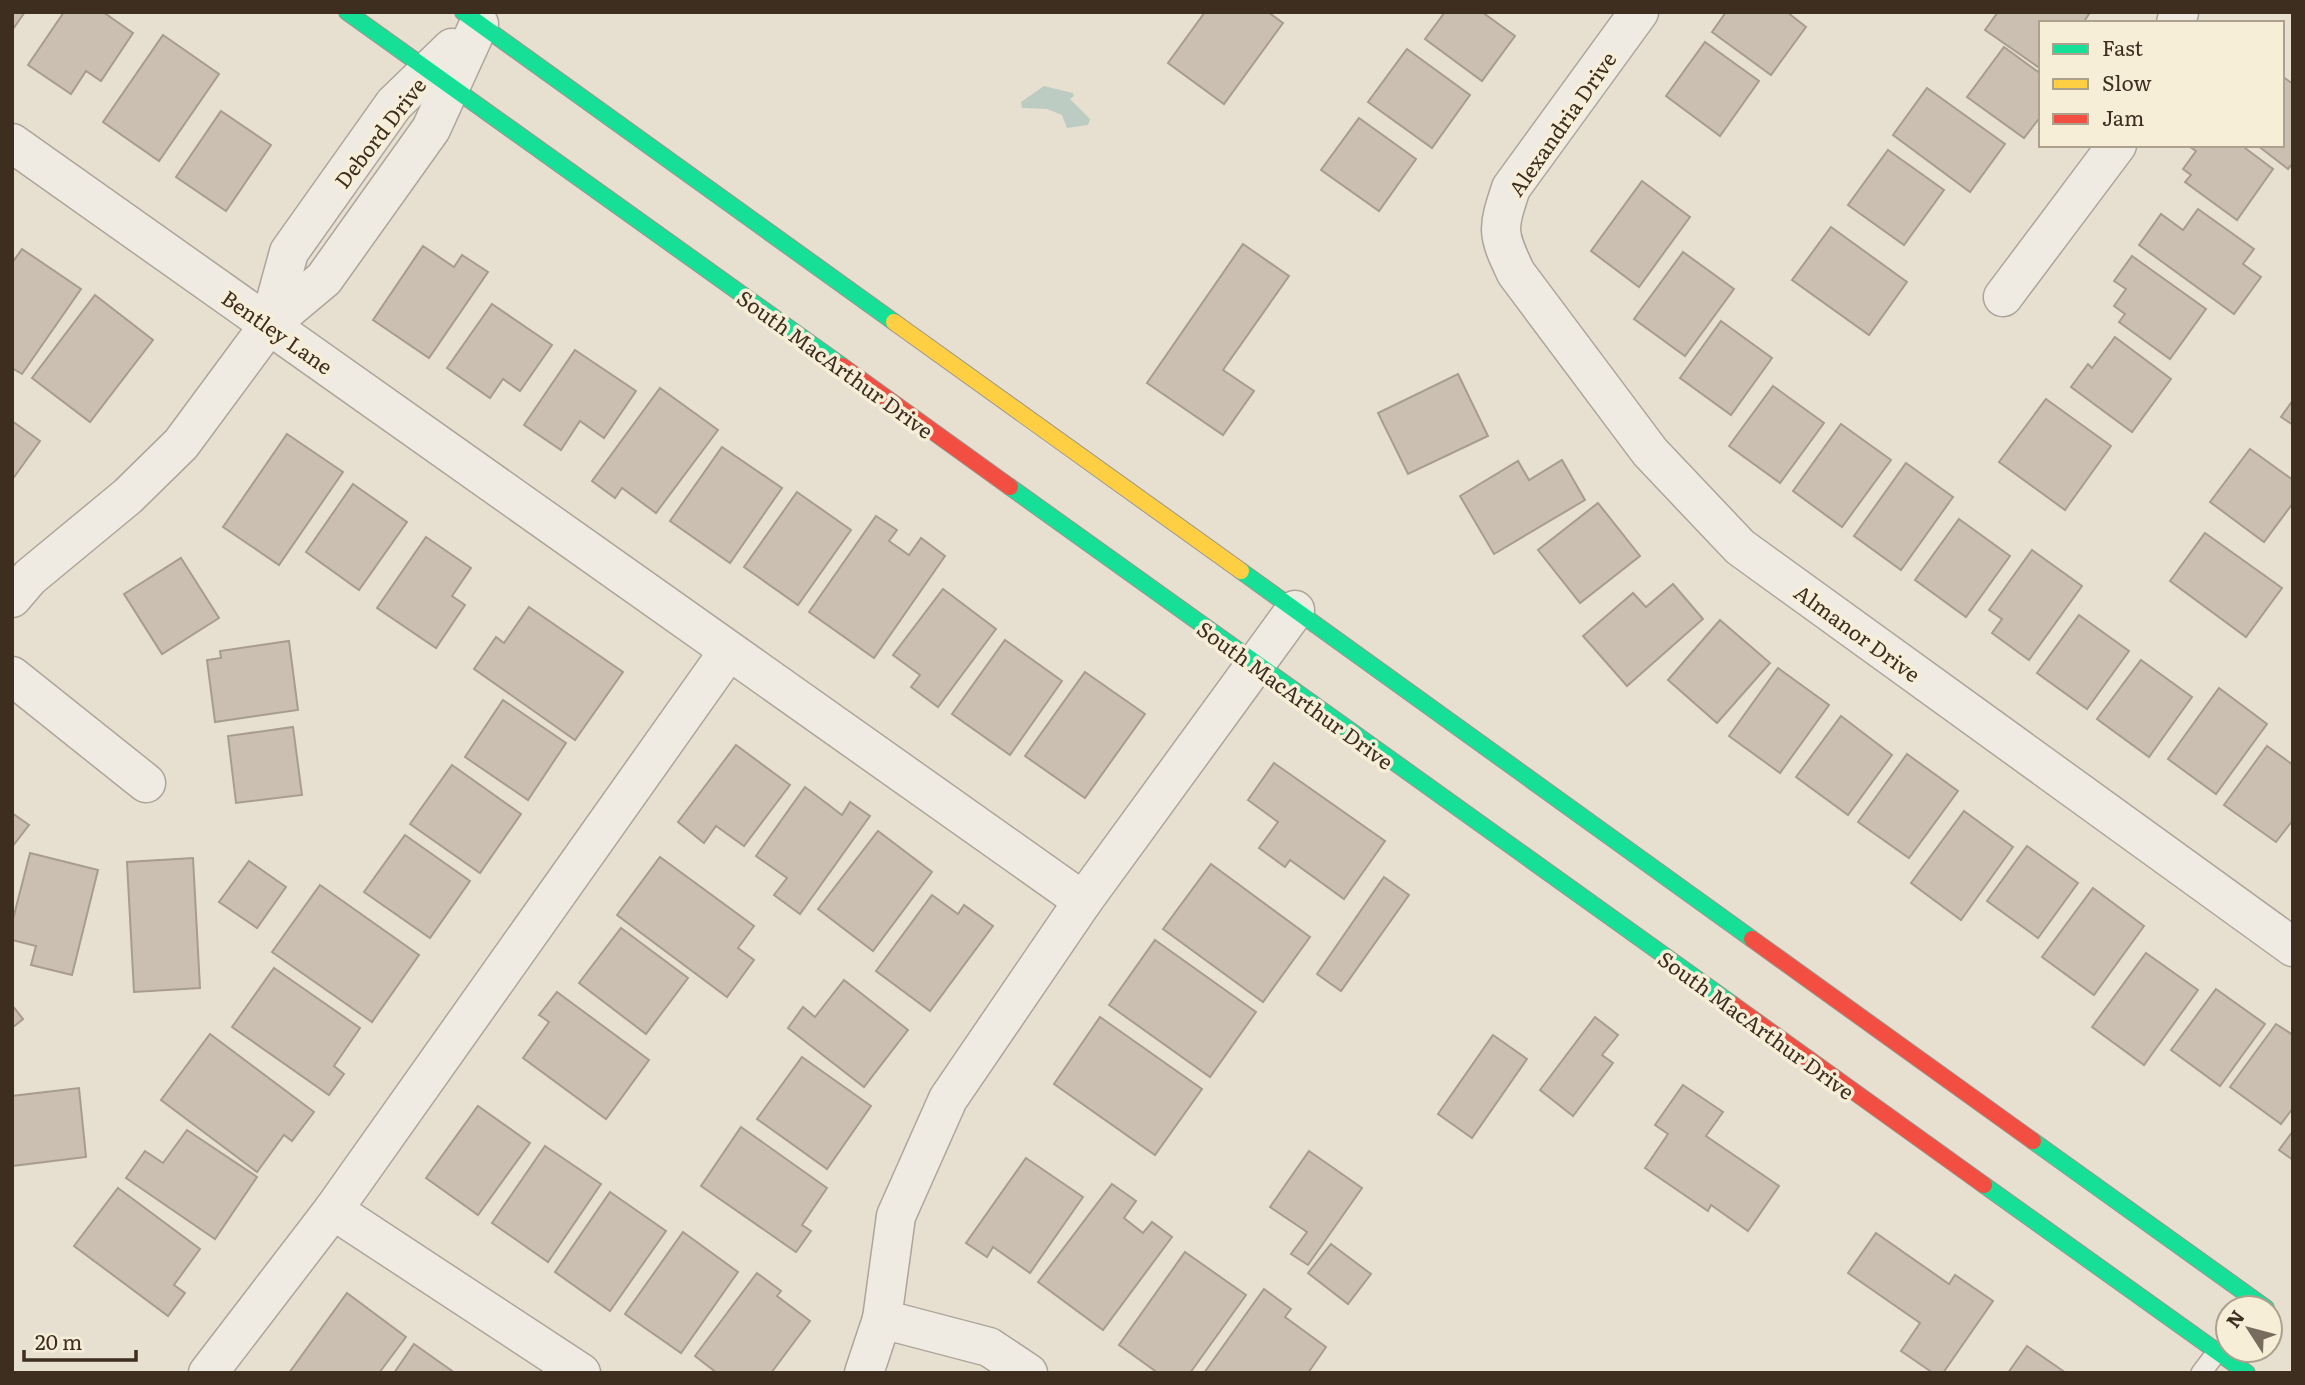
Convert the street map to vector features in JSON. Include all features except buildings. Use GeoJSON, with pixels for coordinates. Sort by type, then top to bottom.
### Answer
{"type":"FeatureCollection","features":[{"type":"Feature","properties":{"kind":"main road","name":"South MacArthur Drive"},"geometry":{"type":"LineString","coordinates":[[347,12],[2214,1350]]}},
{"type":"Feature","properties":{"kind":"main road"},"geometry":{"type":"LineString","coordinates":[[471,18],[2246,1294]]}},
{"type":"Feature","properties":{"kind":"street","name":"Alexandria Drive"},"geometry":{"type":"LineString","coordinates":[[1500,240],[1501,220],[1511,188],[1639,12]]}},
{"type":"Feature","properties":{"kind":"street","name":"Debord Drive"},"geometry":{"type":"LineString","coordinates":[[12,598],[30,578],[128,496],[181,444],[269,325],[289,252],[394,104],[440,79],[471,18]]}},
{"type":"Feature","properties":{"kind":"street","name":"Bentley Lane"},"geometry":{"type":"LineString","coordinates":[[12,143],[1083,901]]}},
{"type":"Feature","properties":{"kind":"street"},"geometry":{"type":"LineString","coordinates":[[2003,297],[2116,147]]}},
{"type":"Feature","properties":{"kind":"street","name":"Almanor Drive"},"geometry":{"type":"LineString","coordinates":[[1500,240],[1516,273],[1650,452],[1740,547],[2293,947]]}},
{"type":"Feature","properties":{"kind":"street"},"geometry":{"type":"LineString","coordinates":[[864,1373],[882,1319],[896,1216],[948,1099],[1083,901],[1294,610]]}},
{"type":"Feature","properties":{"kind":"street"},"geometry":{"type":"LineString","coordinates":[[208,1373],[333,1210],[728,652]]}},
{"type":"Feature","properties":{"kind":"street"},"geometry":{"type":"LineString","coordinates":[[12,676],[146,783]]}},
{"type":"Feature","properties":{"kind":"street"},"geometry":{"type":"LineString","coordinates":[[333,1210],[581,1373]]}},
{"type":"Feature","properties":{"kind":"street"},"geometry":{"type":"LineString","coordinates":[[882,1319],[989,1347],[1028,1373]]}},
{"type":"Feature","properties":{"kind":"lane"},"geometry":{"type":"LineString","coordinates":[[2201,1373],[2214,1356]]}},
{"type":"Feature","properties":{"kind":"shaded area"},"geometry":{"type":"Polygon","coordinates":[[[1044,86],[1073,93],[1074,96],[1070,99],[1090,119],[1088,125],[1067,128],[1062,115],[1047,109],[1022,108],[1021,102],[1044,86]]]}},
{"type":"Feature","properties":{"kind":"traffic: fast"},"geometry":{"type":"LineString","coordinates":[[347,12],[842,366]]}},
{"type":"Feature","properties":{"kind":"traffic: fast"},"geometry":{"type":"LineString","coordinates":[[463,12],[894,322]]}},
{"type":"Feature","properties":{"kind":"traffic: fast"},"geometry":{"type":"LineString","coordinates":[[1010,487],[1732,1004]]}},
{"type":"Feature","properties":{"kind":"traffic: fast"},"geometry":{"type":"LineString","coordinates":[[1241,571],[1752,939]]}},
{"type":"Feature","properties":{"kind":"traffic: fast"},"geometry":{"type":"LineString","coordinates":[[2033,1141],[2246,1294]]}},
{"type":"Feature","properties":{"kind":"traffic: fast"},"geometry":{"type":"LineString","coordinates":[[1984,1185],[2247,1373]]}},
{"type":"Feature","properties":{"kind":"traffic: slow"},"geometry":{"type":"LineString","coordinates":[[894,322],[1241,571]]}},
{"type":"Feature","properties":{"kind":"traffic: jam"},"geometry":{"type":"LineString","coordinates":[[842,366],[1010,487]]}},
{"type":"Feature","properties":{"kind":"traffic: jam"},"geometry":{"type":"LineString","coordinates":[[1752,939],[2033,1141]]}},
{"type":"Feature","properties":{"kind":"traffic: jam"},"geometry":{"type":"LineString","coordinates":[[1732,1004],[1984,1185]]}}]}
